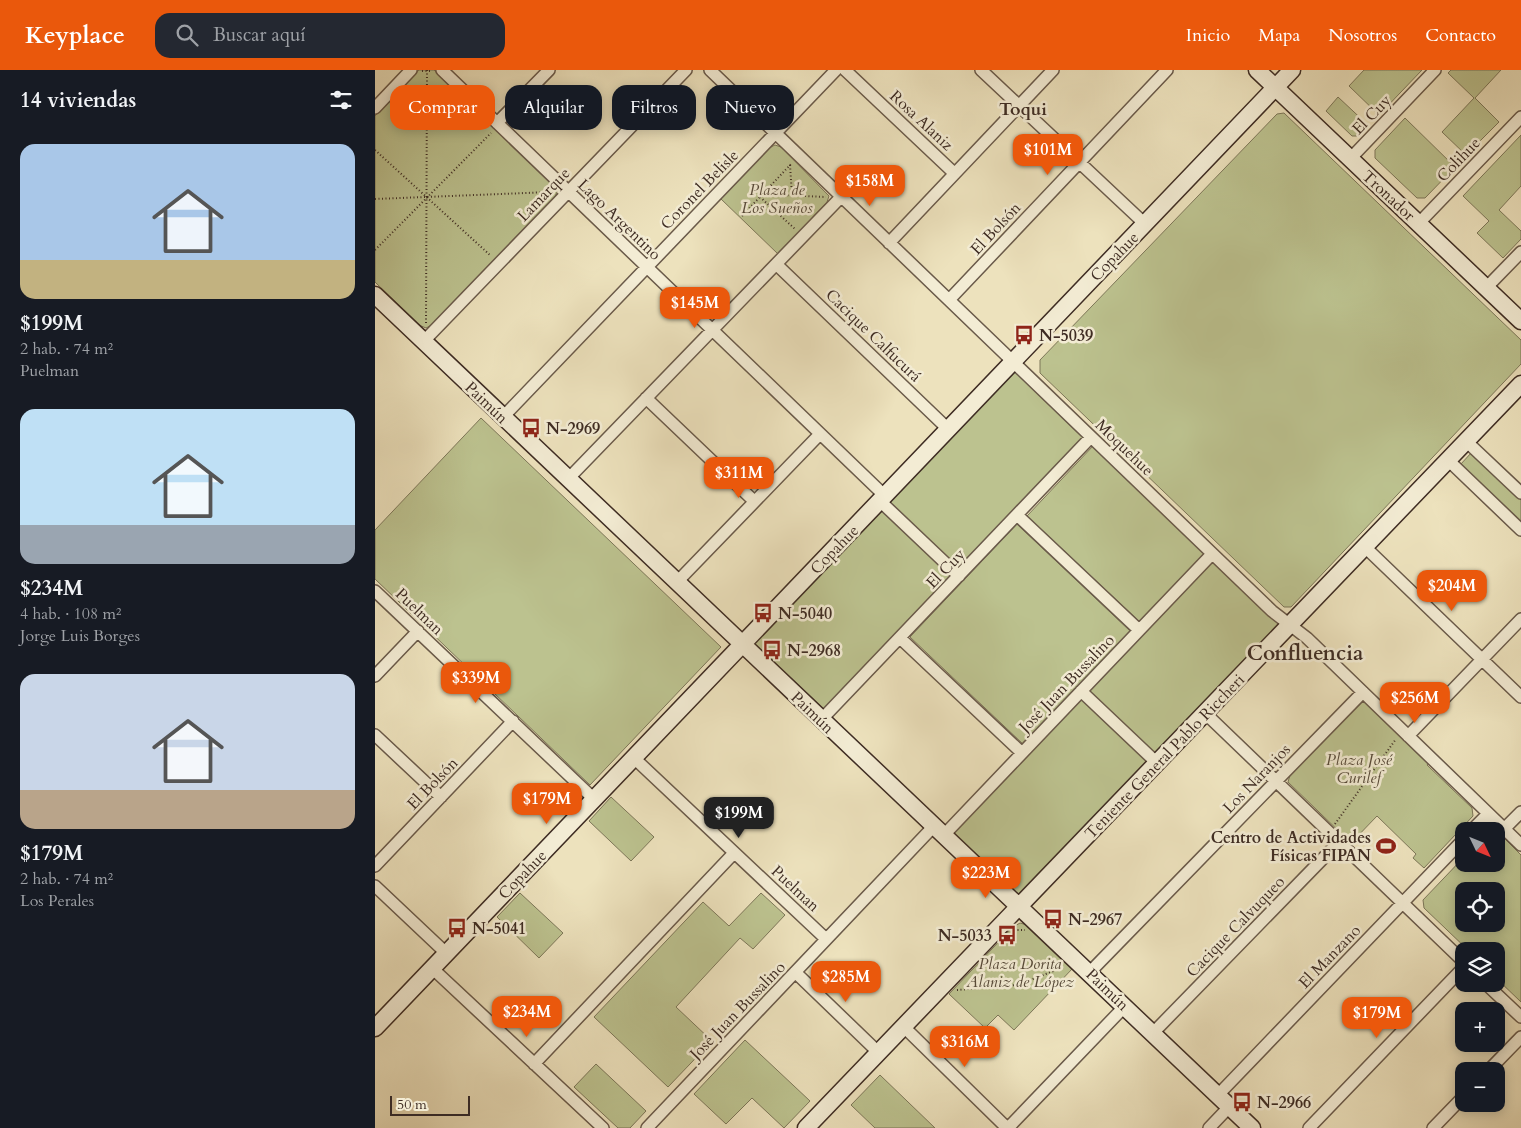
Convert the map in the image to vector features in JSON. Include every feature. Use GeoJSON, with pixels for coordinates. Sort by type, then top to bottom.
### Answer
{"type":"FeatureCollection","features":[{"type":"Feature","properties":{"kind":"street"},"geometry":{"type":"LineString","coordinates":[[375,108],[411,70]]}},
{"type":"Feature","properties":{"kind":"street"},"geometry":{"type":"LineString","coordinates":[[495,127],[549,70]]}},
{"type":"Feature","properties":{"kind":"street","name":"Lamarque"},"geometry":{"type":"LineString","coordinates":[[424,341],[686,70]]}},
{"type":"Feature","properties":{"kind":"street","name":"Moquehue"},"geometry":{"type":"LineString","coordinates":[[710,70],[1212,554],[1290,625],[1307,638],[1363,692],[1404,736],[1497,822]]}},
{"type":"Feature","properties":{"kind":"street","name":"Coronel Belisle"},"geometry":{"type":"LineString","coordinates":[[503,417],[836,70]]}},
{"type":"Feature","properties":{"kind":"street","name":"Rosa Alaniz"},"geometry":{"type":"LineString","coordinates":[[845,70],[955,174]]}},
{"type":"Feature","properties":{"kind":"street"},"geometry":{"type":"LineString","coordinates":[[981,70],[1145,224]]}},
{"type":"Feature","properties":{"kind":"street"},"geometry":{"type":"LineString","coordinates":[[889,243],[1053,70]]}},
{"type":"Feature","properties":{"kind":"street","name":"El Bolsón"},"geometry":{"type":"LineString","coordinates":[[949,300],[1167,70]]}},
{"type":"Feature","properties":{"kind":"street","name":"Tronador"},"geometry":{"type":"LineString","coordinates":[[1257,70],[1521,321]]}},
{"type":"Feature","properties":{"kind":"street","name":"Copahue"},"geometry":{"type":"LineString","coordinates":[[375,1028],[1292,70]]}},
{"type":"Feature","properties":{"kind":"street","name":"El Cuy"},"geometry":{"type":"LineString","coordinates":[[1350,159],[1435,70]]}},
{"type":"Feature","properties":{"kind":"street","name":"Lago Argentino"},"geometry":{"type":"LineString","coordinates":[[437,73],[450,85]]}},
{"type":"Feature","properties":{"kind":"street","name":"Colihue"},"geometry":{"type":"LineString","coordinates":[[1419,224],[1521,117]]}},
{"type":"Feature","properties":{"kind":"street","name":"Lago Argentino"},"geometry":{"type":"LineString","coordinates":[[495,127],[568,192],[820,434],[959,576]]}},
{"type":"Feature","properties":{"kind":"street"},"geometry":{"type":"LineString","coordinates":[[568,479],[841,197]]}},
{"type":"Feature","properties":{"kind":"street"},"geometry":{"type":"LineString","coordinates":[[1487,288],[1521,252]]}},
{"type":"Feature","properties":{"kind":"street","name":"Cacique Calfucurá"},"geometry":{"type":"LineString","coordinates":[[776,264],[948,429]]}},
{"type":"Feature","properties":{"kind":"street","name":"Paimún"},"geometry":{"type":"LineString","coordinates":[[375,295],[1018,908],[1035,919],[1252,1128]]}},
{"type":"Feature","properties":{"kind":"street","name":"Teniente General Pablo Riccheri"},"geometry":{"type":"LineString","coordinates":[[806,1128],[1521,384]]}},
{"type":"Feature","properties":{"kind":"street"},"geometry":{"type":"LineString","coordinates":[[646,398],[754,501]]}},
{"type":"Feature","properties":{"kind":"street"},"geometry":{"type":"LineString","coordinates":[[677,582],[820,434]]}},
{"type":"Feature","properties":{"kind":"street","name":"El Cuy"},"geometry":{"type":"LineString","coordinates":[[821,720],[1091,437]]}},
{"type":"Feature","properties":{"kind":"street"},"geometry":{"type":"LineString","coordinates":[[1466,441],[1521,493]]}},
{"type":"Feature","properties":{"kind":"street"},"geometry":{"type":"LineString","coordinates":[[1448,460],[1521,530]]}},
{"type":"Feature","properties":{"kind":"street"},"geometry":{"type":"LineString","coordinates":[[1017,516],[1139,630]]}},
{"type":"Feature","properties":{"kind":"street"},"geometry":{"type":"LineString","coordinates":[[1365,546],[1521,697]]}},
{"type":"Feature","properties":{"kind":"street","name":"José Juan Bussalino"},"geometry":{"type":"LineString","coordinates":[[647,1128],[826,940],[938,831],[1022,753],[1212,554]]}},
{"type":"Feature","properties":{"kind":"street","name":"Puelman"},"geometry":{"type":"LineString","coordinates":[[375,591],[594,799]]}},
{"type":"Feature","properties":{"kind":"street"},"geometry":{"type":"LineString","coordinates":[[1404,736],[1521,619]]}},
{"type":"Feature","properties":{"kind":"street"},"geometry":{"type":"LineString","coordinates":[[375,676],[418,631]]}},
{"type":"Feature","properties":{"kind":"street"},"geometry":{"type":"LineString","coordinates":[[900,638],[1022,753]]}},
{"type":"Feature","properties":{"kind":"street"},"geometry":{"type":"LineString","coordinates":[[1081,691],[1157,763]]}},
{"type":"Feature","properties":{"kind":"street","name":"Los Naranjos"},"geometry":{"type":"LineString","coordinates":[[1090,972],[1363,692]]}},
{"type":"Feature","properties":{"kind":"street"},"geometry":{"type":"LineString","coordinates":[[1205,713],[1455,953]]}},
{"type":"Feature","properties":{"kind":"street","name":"El Bolsón"},"geometry":{"type":"LineString","coordinates":[[375,866],[513,722]]}},
{"type":"Feature","properties":{"kind":"street"},"geometry":{"type":"LineString","coordinates":[[375,735],[441,797]]}},
{"type":"Feature","properties":{"kind":"street","name":"Puelman"},"geometry":{"type":"LineString","coordinates":[[634,758],[826,940]]}},
{"type":"Feature","properties":{"kind":"street"},"geometry":{"type":"LineString","coordinates":[[1505,828],[1521,812]]}},
{"type":"Feature","properties":{"kind":"street"},"geometry":{"type":"LineString","coordinates":[[1480,822],[1488,814]]}},
{"type":"Feature","properties":{"kind":"street","name":"Moquehue"},"geometry":{"type":"LineString","coordinates":[[1505,830],[1521,845]]}},
{"type":"Feature","properties":{"kind":"street","name":"Cacique Calvuqueo"},"geometry":{"type":"LineString","coordinates":[[1153,1033],[1339,842]]}},
{"type":"Feature","properties":{"kind":"street","name":"El Manzano"},"geometry":{"type":"LineString","coordinates":[[1209,1128],[1224,1101],[1402,903],[1455,848]]}},
{"type":"Feature","properties":{"kind":"street"},"geometry":{"type":"LineString","coordinates":[[534,1064],[734,853]]}},
{"type":"Feature","properties":{"kind":"street"},"geometry":{"type":"LineString","coordinates":[[375,886],[446,953]]}},
{"type":"Feature","properties":{"kind":"street"},"geometry":{"type":"LineString","coordinates":[[432,968],[603,1128]]}},
{"type":"Feature","properties":{"kind":"street"},"geometry":{"type":"LineString","coordinates":[[795,972],[879,1053]]}},
{"type":"Feature","properties":{"kind":"street"},"geometry":{"type":"LineString","coordinates":[[1309,1128],[1455,976]]}},
{"type":"Feature","properties":{"kind":"street"},"geometry":{"type":"LineString","coordinates":[[1494,992],[1521,1017]]}},
{"type":"Feature","properties":{"kind":"street"},"geometry":{"type":"LineString","coordinates":[[904,1027],[1007,1128],[1125,1006]]}},
{"type":"Feature","properties":{"kind":"street"},"geometry":{"type":"LineString","coordinates":[[1497,1062],[1521,1037]]}},
{"type":"Feature","properties":{"kind":"street"},"geometry":{"type":"LineString","coordinates":[[1433,1128],[1455,1105]]}},
{"type":"Feature","properties":{"kind":"path"},"geometry":{"type":"LineString","coordinates":[[426,324],[427,70]]}},
{"type":"Feature","properties":{"kind":"path"},"geometry":{"type":"LineString","coordinates":[[375,250],[492,130]]}},
{"type":"Feature","properties":{"kind":"path"},"geometry":{"type":"LineString","coordinates":[[375,150],[493,258]]}},
{"type":"Feature","properties":{"kind":"path"},"geometry":{"type":"LineString","coordinates":[[742,216],[791,164],[792,196]]}},
{"type":"Feature","properties":{"kind":"path"},"geometry":{"type":"LineString","coordinates":[[375,199],[554,192]]}},
{"type":"Feature","properties":{"kind":"path"},"geometry":{"type":"LineString","coordinates":[[761,196],[826,197]]}},
{"type":"Feature","properties":{"kind":"path"},"geometry":{"type":"LineString","coordinates":[[761,196],[797,231]]}},
{"type":"Feature","properties":{"kind":"path"},"geometry":{"type":"LineString","coordinates":[[1339,829],[1335,824],[1404,736]]}},
{"type":"Feature","properties":{"kind":"path"},"geometry":{"type":"LineString","coordinates":[[1008,937],[1015,930],[1028,930]]}},
{"type":"Feature","properties":{"kind":"path"},"geometry":{"type":"LineString","coordinates":[[1060,960],[1071,970]]}},
{"type":"Feature","properties":{"kind":"path"},"geometry":{"type":"LineString","coordinates":[[957,990],[1017,985],[1066,966]]}},
{"type":"Feature","properties":{"kind":"path"},"geometry":{"type":"LineString","coordinates":[[951,996],[963,984]]}},
{"type":"Feature","properties":{"kind":"green space"},"geometry":{"type":"Polygon","coordinates":[[[419,70],[434,70],[450,85],[405,85],[419,70]]]}},
{"type":"Feature","properties":{"kind":"green space"},"geometry":{"type":"Polygon","coordinates":[[[1364,70],[1422,70],[1379,115],[1349,86],[1364,70]]]}},
{"type":"Feature","properties":{"kind":"green space"},"geometry":{"type":"Polygon","coordinates":[[[1451,70],[1501,70],[1475,98],[1499,122],[1466,155],[1442,132],[1474,98],[1448,73],[1451,70]]]}},
{"type":"Feature","properties":{"kind":"green space"},"geometry":{"type":"Polygon","coordinates":[[[1338,97],[1369,126],[1360,136],[1352,136],[1326,111],[1338,97]]]}},
{"type":"Feature","properties":{"kind":"green space"},"geometry":{"type":"Polygon","coordinates":[[[390,100],[390,130],[495,130],[495,128],[554,185],[557,192],[554,199],[432,325],[426,328],[419,325],[375,282],[375,116],[390,100]]]}},
{"type":"Feature","properties":{"kind":"green space"},"geometry":{"type":"Polygon","coordinates":[[[1284,113],[1521,340],[1521,364],[1291,607],[1284,607],[1040,373],[1040,360],[1277,114],[1284,113]]]}},
{"type":"Feature","properties":{"kind":"green space"},"geometry":{"type":"Polygon","coordinates":[[[1405,118],[1455,167],[1425,198],[1417,198],[1375,158],[1375,150],[1405,118]]]}},
{"type":"Feature","properties":{"kind":"green space"},"geometry":{"type":"Polygon","coordinates":[[[1521,135],[1521,186],[1499,210],[1521,231],[1521,239],[1503,258],[1477,233],[1489,221],[1463,196],[1521,135]]]}},
{"type":"Feature","properties":{"kind":"green space","name":"Plaza de Los Sueños"},"geometry":{"type":"Polygon","coordinates":[[[775,145],[781,147],[829,196],[827,202],[778,254],[721,199],[769,148],[775,145]]]}},
{"type":"Feature","properties":{"kind":"green space"},"geometry":{"type":"Polygon","coordinates":[[[1014,371],[1083,438],[958,568],[889,501],[1014,371]]]}},
{"type":"Feature","properties":{"kind":"green space"},"geometry":{"type":"Polygon","coordinates":[[[481,418],[721,647],[590,785],[375,579],[375,530],[481,418]]]}},
{"type":"Feature","properties":{"kind":"green space"},"geometry":{"type":"Polygon","coordinates":[[[1093,446],[1205,553],[1140,622],[1027,516],[1093,446]]]}},
{"type":"Feature","properties":{"kind":"green space"},"geometry":{"type":"Polygon","coordinates":[[[1472,452],[1521,500],[1521,524],[1460,465],[1472,452]]]}},
{"type":"Feature","properties":{"kind":"green space"},"geometry":{"type":"Polygon","coordinates":[[[881,509],[951,575],[824,709],[754,643],[881,509]]]}},
{"type":"Feature","properties":{"kind":"green space"},"geometry":{"type":"Polygon","coordinates":[[[1017,524],[1130,631],[1023,744],[910,637],[1017,524]]]}},
{"type":"Feature","properties":{"kind":"green space"},"geometry":{"type":"Polygon","coordinates":[[[1213,561],[1280,624],[1155,755],[1089,692],[1213,561]]]}},
{"type":"Feature","properties":{"kind":"green space"},"geometry":{"type":"Polygon","coordinates":[[[1083,698],[1148,762],[1018,896],[952,833],[1083,698]]]}},
{"type":"Feature","properties":{"kind":"green space","name":"Plaza José Curilef"},"geometry":{"type":"Polygon","coordinates":[[[1361,701],[1366,701],[1430,761],[1427,765],[1472,808],[1473,816],[1467,822],[1455,822],[1455,835],[1424,868],[1413,858],[1416,854],[1377,816],[1351,843],[1288,782],[1291,772],[1361,701]]]}},
{"type":"Feature","properties":{"kind":"green space"},"geometry":{"type":"Polygon","coordinates":[[[611,797],[654,837],[631,861],[589,821],[611,797]]]}},
{"type":"Feature","properties":{"kind":"green space"},"geometry":{"type":"Polygon","coordinates":[[[1505,839],[1521,855],[1521,1002],[1505,987],[1505,942],[1460,942],[1424,908],[1423,900],[1455,866],[1455,872],[1505,872],[1505,839]]]}},
{"type":"Feature","properties":{"kind":"green space"},"geometry":{"type":"Polygon","coordinates":[[[520,893],[563,933],[539,958],[497,917],[520,893]]]}},
{"type":"Feature","properties":{"kind":"green space"},"geometry":{"type":"Polygon","coordinates":[[[761,893],[785,915],[753,949],[740,938],[676,1007],[712,1041],[668,1087],[594,1017],[703,902],[729,926],[761,893]]]}},
{"type":"Feature","properties":{"kind":"green space","name":"Plaza Dorita Alaniz de López"},"geometry":{"type":"Polygon","coordinates":[[[1020,923],[1027,925],[1073,968],[1014,1030],[998,1015],[985,1028],[949,994],[1013,927],[1020,923]]]}},
{"type":"Feature","properties":{"kind":"green space"},"geometry":{"type":"Polygon","coordinates":[[[745,1040],[810,1101],[784,1128],[752,1098],[726,1124],[694,1094],[745,1040]]]}},
{"type":"Feature","properties":{"kind":"green space"},"geometry":{"type":"Polygon","coordinates":[[[596,1064],[646,1111],[630,1128],[618,1128],[574,1087],[596,1064]]]}},
{"type":"Feature","properties":{"kind":"green space"},"geometry":{"type":"Polygon","coordinates":[[[880,1075],[935,1128],[875,1128],[851,1105],[880,1075]]]}},
{"type":"Feature","properties":{"kind":"place","name":"N-5039"},"geometry":{"type":"Point","coordinates":[1024,335]}},
{"type":"Feature","properties":{"kind":"place","name":"N-2969"},"geometry":{"type":"Point","coordinates":[531,428]}},
{"type":"Feature","properties":{"kind":"place","name":"N-5040"},"geometry":{"type":"Point","coordinates":[763,613]}},
{"type":"Feature","properties":{"kind":"place","name":"N-2968"},"geometry":{"type":"Point","coordinates":[772,650]}},
{"type":"Feature","properties":{"kind":"place","name":"Centro de Actividades Físicas FIPAN"},"geometry":{"type":"Point","coordinates":[1386,846]}},
{"type":"Feature","properties":{"kind":"place","name":"N-2967"},"geometry":{"type":"Point","coordinates":[1053,919]}},
{"type":"Feature","properties":{"kind":"place","name":"N-5041"},"geometry":{"type":"Point","coordinates":[457,928]}},
{"type":"Feature","properties":{"kind":"place","name":"N-5033"},"geometry":{"type":"Point","coordinates":[1007,935]}},
{"type":"Feature","properties":{"kind":"place","name":"N-2966"},"geometry":{"type":"Point","coordinates":[1242,1102]}},
{"type":"Feature","properties":{"kind":"district","name":"Toqui"},"geometry":{"type":"Point","coordinates":[1023,109]}},
{"type":"Feature","properties":{"kind":"district","name":"Confluencia"},"geometry":{"type":"Point","coordinates":[1305,653]}}]}
